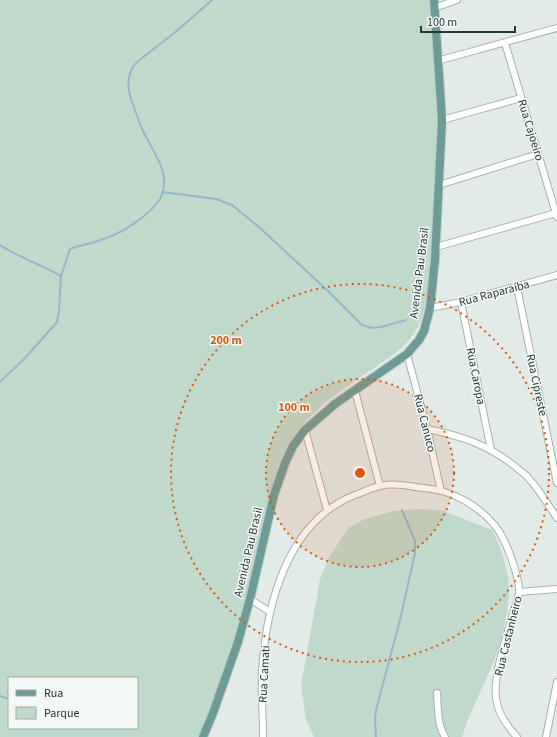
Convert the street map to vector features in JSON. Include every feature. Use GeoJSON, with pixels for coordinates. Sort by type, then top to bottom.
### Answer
{"type":"FeatureCollection","features":[{"type":"Feature","properties":{"kind":"main road","name":"Avenida Pau Brasil"},"geometry":{"type":"LineString","coordinates":[[203,737],[214,713],[238,642],[250,599],[274,495],[285,463],[293,446],[305,430],[335,404],[355,392],[407,354],[419,340],[424,331],[430,308],[436,247],[442,120],[434,4]]}},
{"type":"Feature","properties":{"kind":"street"},"geometry":{"type":"LineString","coordinates":[[434,4],[457,0]]}},
{"type":"Feature","properties":{"kind":"street"},"geometry":{"type":"LineString","coordinates":[[437,61],[557,28]]}},
{"type":"Feature","properties":{"kind":"street","name":"Rua Cajoeiro"},"geometry":{"type":"LineString","coordinates":[[504,43],[522,98],[556,215]]}},
{"type":"Feature","properties":{"kind":"street"},"geometry":{"type":"LineString","coordinates":[[442,120],[522,98]]}},
{"type":"Feature","properties":{"kind":"street"},"geometry":{"type":"LineString","coordinates":[[439,185],[538,154]]}},
{"type":"Feature","properties":{"kind":"street"},"geometry":{"type":"LineString","coordinates":[[436,247],[556,215]]}},
{"type":"Feature","properties":{"kind":"street","name":"Rua Raparaíba"},"geometry":{"type":"LineString","coordinates":[[430,308],[461,302],[557,275]]}},
{"type":"Feature","properties":{"kind":"street","name":"Rua Cipreste"},"geometry":{"type":"LineString","coordinates":[[517,287],[554,447],[557,483]]}},
{"type":"Feature","properties":{"kind":"street","name":"Rua Caropa"},"geometry":{"type":"LineString","coordinates":[[461,302],[490,450]]}},
{"type":"Feature","properties":{"kind":"street","name":"Rua Canuco"},"geometry":{"type":"LineString","coordinates":[[407,354],[427,429],[441,491]]}},
{"type":"Feature","properties":{"kind":"street"},"geometry":{"type":"LineString","coordinates":[[355,392],[380,486]]}},
{"type":"Feature","properties":{"kind":"street"},"geometry":{"type":"LineString","coordinates":[[427,429],[454,434],[470,440],[508,460],[529,478],[545,498],[557,518]]}},
{"type":"Feature","properties":{"kind":"street"},"geometry":{"type":"LineString","coordinates":[[305,430],[327,510]]}},
{"type":"Feature","properties":{"kind":"street","name":"Rua Castanheiro"},"geometry":{"type":"LineString","coordinates":[[270,612],[285,567],[300,539],[327,510],[347,498],[380,486],[408,485],[441,491],[466,502],[485,515],[496,528],[512,560],[519,592],[500,661],[496,692],[496,704],[501,715],[510,730],[517,737]]}},
{"type":"Feature","properties":{"kind":"street"},"geometry":{"type":"LineString","coordinates":[[519,592],[557,589]]}},
{"type":"Feature","properties":{"kind":"street"},"geometry":{"type":"LineString","coordinates":[[250,599],[270,612]]}},
{"type":"Feature","properties":{"kind":"street","name":"Rua Camati"},"geometry":{"type":"LineString","coordinates":[[263,737],[261,700],[262,671],[264,647],[270,612]]}},
{"type":"Feature","properties":{"kind":"street"},"geometry":{"type":"LineString","coordinates":[[546,737],[557,682]]}},
{"type":"Feature","properties":{"kind":"street"},"geometry":{"type":"LineString","coordinates":[[437,692],[438,715],[445,737]]}},
{"type":"Feature","properties":{"kind":"green space"},"geometry":{"type":"Polygon","coordinates":[[[0,0],[432,0],[439,124],[427,300],[424,311],[415,332],[405,345],[328,400],[308,419],[298,432],[278,466],[238,635],[200,737],[0,737],[0,0]]]}},
{"type":"Feature","properties":{"kind":"green space"},"geometry":{"type":"Polygon","coordinates":[[[420,509],[444,511],[492,530],[501,550],[509,581],[509,596],[502,637],[462,737],[314,737],[306,720],[301,686],[320,579],[329,557],[349,527],[365,519],[393,511],[420,509]]]}},
{"type":"Feature","properties":{"kind":"waterway"},"geometry":{"type":"LineString","coordinates":[[0,382],[25,358],[57,322],[61,276],[70,249],[113,236],[143,217],[160,199],[164,188],[163,173],[142,129],[132,102],[128,86],[129,76],[137,62],[178,30],[212,0]]}},
{"type":"Feature","properties":{"kind":"waterway"},"geometry":{"type":"LineString","coordinates":[[163,192],[216,199],[232,205],[260,228],[327,290],[362,325],[372,328],[381,327],[406,320]]}},
{"type":"Feature","properties":{"kind":"waterway"},"geometry":{"type":"LineString","coordinates":[[0,245],[61,276]]}},
{"type":"Feature","properties":{"kind":"waterway"},"geometry":{"type":"LineString","coordinates":[[376,737],[376,710],[400,620],[415,553],[415,541],[402,510]]}},
{"type":"Feature","properties":{"kind":"waterway"},"geometry":{"type":"LineString","coordinates":[[0,696],[8,699]]}}]}
